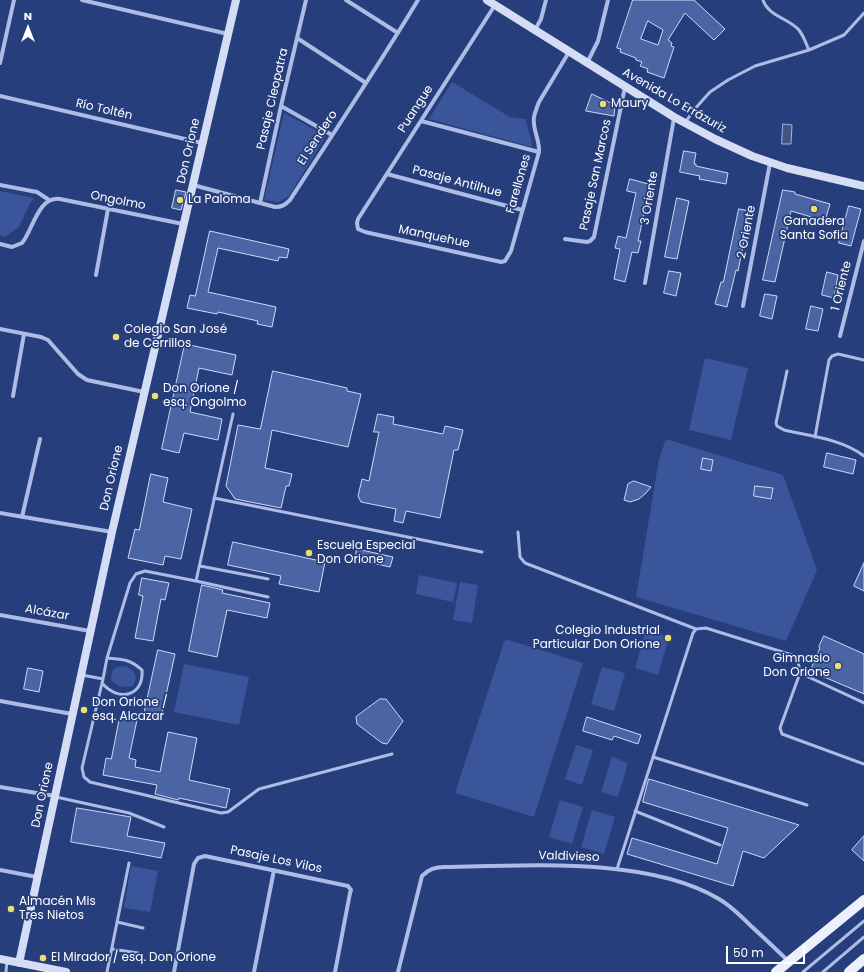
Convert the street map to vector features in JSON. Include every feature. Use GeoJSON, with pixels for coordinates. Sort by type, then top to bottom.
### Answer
{"type":"FeatureCollection","features":[{"type":"Feature","properties":{"kind":"main road"},"geometry":{"type":"LineString","coordinates":[[776,972],[864,900]]}},
{"type":"Feature","properties":{"kind":"main road"},"geometry":{"type":"LineString","coordinates":[[849,972],[864,959]]}},
{"type":"Feature","properties":{"kind":"street"},"geometry":{"type":"LineString","coordinates":[[0,63],[14,0]]}},
{"type":"Feature","properties":{"kind":"street"},"geometry":{"type":"LineString","coordinates":[[82,0],[228,34]]}},
{"type":"Feature","properties":{"kind":"street","name":"Don Orione"},"geometry":{"type":"LineString","coordinates":[[19,963],[112,532],[236,0]]}},
{"type":"Feature","properties":{"kind":"street","name":"Pasaje Cleopatra"},"geometry":{"type":"LineString","coordinates":[[260,203],[306,0]]}},
{"type":"Feature","properties":{"kind":"street"},"geometry":{"type":"LineString","coordinates":[[346,0],[398,33]]}},
{"type":"Feature","properties":{"kind":"street","name":"El Sendero"},"geometry":{"type":"LineString","coordinates":[[193,185],[275,207],[280,207],[290,200],[418,0]]}},
{"type":"Feature","properties":{"kind":"street"},"geometry":{"type":"LineString","coordinates":[[535,30],[541,19],[546,0]]}},
{"type":"Feature","properties":{"kind":"street"},"geometry":{"type":"LineString","coordinates":[[587,63],[598,41],[608,0]]}},
{"type":"Feature","properties":{"kind":"street","name":"Avenida Lo Errázuriz"},"geometry":{"type":"LineString","coordinates":[[491,2],[674,117],[721,142],[770,163],[804,173],[864,186]]}},
{"type":"Feature","properties":{"kind":"street","name":"Puangue"},"geometry":{"type":"LineString","coordinates":[[357,226],[358,219],[421,121],[491,2]]}},
{"type":"Feature","properties":{"kind":"street"},"geometry":{"type":"LineString","coordinates":[[297,38],[366,83]]}},
{"type":"Feature","properties":{"kind":"street","name":"Farellones"},"geometry":{"type":"LineString","coordinates":[[508,258],[539,152],[540,146],[534,118],[536,111],[539,102],[570,52]]}},
{"type":"Feature","properties":{"kind":"street","name":"Pasaje San Marcos"},"geometry":{"type":"LineString","coordinates":[[565,239],[587,242],[594,237],[625,86]]}},
{"type":"Feature","properties":{"kind":"street","name":"Río Toltén"},"geometry":{"type":"LineString","coordinates":[[0,96],[203,143]]}},
{"type":"Feature","properties":{"kind":"street"},"geometry":{"type":"LineString","coordinates":[[281,106],[332,136]]}},
{"type":"Feature","properties":{"kind":"street","name":"3 Oriente"},"geometry":{"type":"LineString","coordinates":[[645,282],[674,117]]}},
{"type":"Feature","properties":{"kind":"street"},"geometry":{"type":"LineString","coordinates":[[421,121],[539,152]]}},
{"type":"Feature","properties":{"kind":"street","name":"2 Oriente"},"geometry":{"type":"LineString","coordinates":[[743,306],[770,163]]}},
{"type":"Feature","properties":{"kind":"street","name":"Pasaje Antilhue"},"geometry":{"type":"LineString","coordinates":[[387,174],[522,210]]}},
{"type":"Feature","properties":{"kind":"street","name":"Ongolmo"},"geometry":{"type":"LineString","coordinates":[[0,185],[37,192],[49,200],[60,199],[184,224]]}},
{"type":"Feature","properties":{"kind":"street"},"geometry":{"type":"LineString","coordinates":[[0,244],[12,247],[22,243],[42,207],[49,200]]}},
{"type":"Feature","properties":{"kind":"street"},"geometry":{"type":"LineString","coordinates":[[96,275],[108,209]]}},
{"type":"Feature","properties":{"kind":"street","name":"Manquehue"},"geometry":{"type":"LineString","coordinates":[[357,226],[358,229],[365,232],[501,262],[508,258]]}},
{"type":"Feature","properties":{"kind":"street","name":"1 Oriente"},"geometry":{"type":"LineString","coordinates":[[840,336],[864,241]]}},
{"type":"Feature","properties":{"kind":"street"},"geometry":{"type":"LineString","coordinates":[[0,329],[41,337],[48,340],[82,377],[87,380],[144,392]]}},
{"type":"Feature","properties":{"kind":"street"},"geometry":{"type":"LineString","coordinates":[[13,396],[24,334]]}},
{"type":"Feature","properties":{"kind":"street"},"geometry":{"type":"LineString","coordinates":[[22,517],[40,439]]}},
{"type":"Feature","properties":{"kind":"street"},"geometry":{"type":"LineString","coordinates":[[0,513],[112,532]]}},
{"type":"Feature","properties":{"kind":"street","name":"Alcázar"},"geometry":{"type":"LineString","coordinates":[[0,614],[90,631]]}},
{"type":"Feature","properties":{"kind":"street"},"geometry":{"type":"LineString","coordinates":[[0,701],[73,714]]}},
{"type":"Feature","properties":{"kind":"street"},"geometry":{"type":"LineString","coordinates":[[0,787],[55,796]]}},
{"type":"Feature","properties":{"kind":"street","name":"Pasaje Los Vilos"},"geometry":{"type":"LineString","coordinates":[[174,972],[194,864],[198,858],[205,856],[346,885],[350,888],[335,972]]}},
{"type":"Feature","properties":{"kind":"street","name":"Valdivieso"},"geometry":{"type":"LineString","coordinates":[[398,972],[422,876],[427,870],[445,866],[552,866],[617,869],[664,877],[691,885],[730,906],[789,961]]}},
{"type":"Feature","properties":{"kind":"street"},"geometry":{"type":"LineString","coordinates":[[0,870],[37,877]]}},
{"type":"Feature","properties":{"kind":"street"},"geometry":{"type":"LineString","coordinates":[[254,972],[274,870]]}},
{"type":"Feature","properties":{"kind":"street"},"geometry":{"type":"LineString","coordinates":[[3,960],[66,972]]}},
{"type":"Feature","properties":{"kind":"lane"},"geometry":{"type":"LineString","coordinates":[[764,0],[768,10],[801,33],[809,50]]}},
{"type":"Feature","properties":{"kind":"lane"},"geometry":{"type":"LineString","coordinates":[[685,123],[693,111],[710,92],[728,80],[755,66],[809,50],[844,35],[864,13]]}},
{"type":"Feature","properties":{"kind":"lane"},"geometry":{"type":"LineString","coordinates":[[816,437],[829,360],[832,356],[838,354],[864,360]]}},
{"type":"Feature","properties":{"kind":"lane"},"geometry":{"type":"LineString","coordinates":[[787,371],[776,423],[777,426],[784,430],[841,444],[864,456]]}},
{"type":"Feature","properties":{"kind":"lane"},"geometry":{"type":"LineString","coordinates":[[196,581],[233,414]]}},
{"type":"Feature","properties":{"kind":"lane"},"geometry":{"type":"LineString","coordinates":[[214,498],[482,552]]}},
{"type":"Feature","properties":{"kind":"lane"},"geometry":{"type":"LineString","coordinates":[[518,532],[520,557],[525,562],[696,629],[706,628],[792,655],[798,662],[800,673],[780,728],[782,734],[864,764]]}},
{"type":"Feature","properties":{"kind":"lane"},"geometry":{"type":"LineString","coordinates":[[200,566],[268,579]]}},
{"type":"Feature","properties":{"kind":"lane"},"geometry":{"type":"LineString","coordinates":[[268,597],[145,571],[136,574],[130,583],[107,658],[82,768],[84,777],[90,782],[221,813],[228,812],[259,789],[392,754]]}},
{"type":"Feature","properties":{"kind":"lane"},"geometry":{"type":"LineString","coordinates":[[617,869],[693,633],[696,629]]}},
{"type":"Feature","properties":{"kind":"lane"},"geometry":{"type":"LineString","coordinates":[[81,675],[103,681],[108,690],[118,694],[130,694],[137,690],[142,678],[142,670],[135,663],[107,658]]}},
{"type":"Feature","properties":{"kind":"lane"},"geometry":{"type":"LineString","coordinates":[[800,673],[864,703]]}},
{"type":"Feature","properties":{"kind":"lane"},"geometry":{"type":"LineString","coordinates":[[653,757],[807,805]]}},
{"type":"Feature","properties":{"kind":"lane"},"geometry":{"type":"LineString","coordinates":[[55,796],[123,812],[164,827]]}},
{"type":"Feature","properties":{"kind":"lane"},"geometry":{"type":"LineString","coordinates":[[635,811],[720,845]]}},
{"type":"Feature","properties":{"kind":"lane"},"geometry":{"type":"LineString","coordinates":[[107,972],[129,863]]}},
{"type":"Feature","properties":{"kind":"lane"},"geometry":{"type":"LineString","coordinates":[[803,972],[864,921]]}},
{"type":"Feature","properties":{"kind":"lane"},"geometry":{"type":"LineString","coordinates":[[117,922],[143,928]]}},
{"type":"Feature","properties":{"kind":"lane"},"geometry":{"type":"LineString","coordinates":[[823,972],[864,937]]}},
{"type":"Feature","properties":{"kind":"lane"},"geometry":{"type":"LineString","coordinates":[[112,949],[138,953]]}},
{"type":"Feature","properties":{"kind":"lane"},"geometry":{"type":"LineString","coordinates":[[3,960],[6,972]]}},
{"type":"Feature","properties":{"kind":"shaded area"},"geometry":{"type":"Polygon","coordinates":[[[452,82],[510,117],[526,119],[532,147],[429,119],[452,82]]]}},
{"type":"Feature","properties":{"kind":"shaded area"},"geometry":{"type":"Polygon","coordinates":[[[284,113],[326,136],[289,196],[279,202],[264,200],[284,113]]]}},
{"type":"Feature","properties":{"kind":"shaded area"},"geometry":{"type":"Polygon","coordinates":[[[783,124],[792,125],[791,144],[782,144],[783,124]]]}},
{"type":"Feature","properties":{"kind":"shaded area"},"geometry":{"type":"Polygon","coordinates":[[[0,191],[34,198],[29,205],[19,227],[5,237],[0,236],[0,191]]]}},
{"type":"Feature","properties":{"kind":"shaded area"},"geometry":{"type":"Polygon","coordinates":[[[705,358],[748,368],[731,440],[689,430],[705,358]]]}},
{"type":"Feature","properties":{"kind":"shaded area"},"geometry":{"type":"Polygon","coordinates":[[[666,439],[783,475],[817,570],[786,641],[636,597],[659,459],[666,439]]]}},
{"type":"Feature","properties":{"kind":"shaded area"},"geometry":{"type":"Polygon","coordinates":[[[419,575],[457,583],[453,602],[416,594],[419,575]]]}},
{"type":"Feature","properties":{"kind":"shaded area"},"geometry":{"type":"Polygon","coordinates":[[[460,582],[478,585],[472,623],[453,620],[460,582]]]}},
{"type":"Feature","properties":{"kind":"shaded area"},"geometry":{"type":"Polygon","coordinates":[[[646,630],[669,637],[658,675],[635,668],[646,630]]]}},
{"type":"Feature","properties":{"kind":"shaded area"},"geometry":{"type":"Polygon","coordinates":[[[505,639],[583,663],[534,817],[455,793],[505,639]]]}},
{"type":"Feature","properties":{"kind":"shaded area"},"geometry":{"type":"Polygon","coordinates":[[[184,664],[249,677],[239,725],[174,712],[184,664]]]}},
{"type":"Feature","properties":{"kind":"shaded area"},"geometry":{"type":"Polygon","coordinates":[[[126,666],[132,670],[136,676],[136,679],[133,686],[119,686],[111,680],[112,671],[117,667],[126,666]]]}},
{"type":"Feature","properties":{"kind":"shaded area"},"geometry":{"type":"Polygon","coordinates":[[[602,667],[625,673],[614,711],[591,704],[602,667]]]}},
{"type":"Feature","properties":{"kind":"shaded area"},"geometry":{"type":"Polygon","coordinates":[[[576,745],[593,750],[582,785],[565,779],[576,745]]]}},
{"type":"Feature","properties":{"kind":"shaded area"},"geometry":{"type":"Polygon","coordinates":[[[612,757],[628,763],[618,797],[601,792],[612,757]]]}},
{"type":"Feature","properties":{"kind":"shaded area"},"geometry":{"type":"Polygon","coordinates":[[[560,800],[583,807],[572,844],[549,837],[560,800]]]}},
{"type":"Feature","properties":{"kind":"shaded area"},"geometry":{"type":"Polygon","coordinates":[[[592,810],[615,817],[604,854],[581,847],[592,810]]]}},
{"type":"Feature","properties":{"kind":"shaded area"},"geometry":{"type":"Polygon","coordinates":[[[131,866],[158,871],[150,912],[124,908],[131,866]]]}},
{"type":"Feature","properties":{"kind":"building"},"geometry":{"type":"Polygon","coordinates":[[[633,0],[694,0],[725,29],[714,40],[685,13],[668,40],[672,43],[671,46],[674,47],[664,78],[647,72],[648,69],[640,66],[642,62],[620,52],[621,49],[617,48],[633,0]],[[648,21],[641,39],[658,45],[663,30],[648,21]]]}},
{"type":"Feature","properties":{"kind":"building"},"geometry":{"type":"Polygon","coordinates":[[[592,94],[615,105],[614,116],[586,111],[592,94]]]}},
{"type":"Feature","properties":{"kind":"building"},"geometry":{"type":"Polygon","coordinates":[[[684,151],[696,153],[694,164],[696,164],[696,166],[728,173],[726,184],[699,179],[700,176],[680,172],[684,151]]]}},
{"type":"Feature","properties":{"kind":"building"},"geometry":{"type":"Polygon","coordinates":[[[630,179],[652,185],[648,196],[638,241],[641,241],[638,253],[632,252],[625,282],[614,279],[620,249],[615,248],[618,236],[626,238],[636,193],[627,191],[630,179]]]}},
{"type":"Feature","properties":{"kind":"building","name":"La Paloma"},"geometry":{"type":"Polygon","coordinates":[[[176,190],[186,192],[181,210],[172,208],[176,190]]]}},
{"type":"Feature","properties":{"kind":"building"},"geometry":{"type":"Polygon","coordinates":[[[783,190],[795,192],[795,194],[830,204],[825,221],[791,211],[775,282],[763,280],[783,190]]]}},
{"type":"Feature","properties":{"kind":"building"},"geometry":{"type":"Polygon","coordinates":[[[677,198],[689,201],[677,259],[665,257],[677,198]]]}},
{"type":"Feature","properties":{"kind":"building"},"geometry":{"type":"Polygon","coordinates":[[[849,206],[861,209],[851,246],[839,243],[849,206]]]}},
{"type":"Feature","properties":{"kind":"building"},"geometry":{"type":"Polygon","coordinates":[[[739,209],[750,211],[738,271],[736,270],[727,307],[715,304],[721,282],[723,282],[739,209]]]}},
{"type":"Feature","properties":{"kind":"building"},"geometry":{"type":"Polygon","coordinates":[[[210,231],[289,249],[287,258],[279,257],[278,261],[218,248],[208,292],[276,307],[272,327],[257,324],[258,321],[218,312],[217,314],[187,308],[190,295],[195,296],[210,231]]]}},
{"type":"Feature","properties":{"kind":"building"},"geometry":{"type":"Polygon","coordinates":[[[669,271],[681,273],[676,296],[664,293],[669,271]]]}},
{"type":"Feature","properties":{"kind":"building"},"geometry":{"type":"Polygon","coordinates":[[[827,272],[838,275],[834,298],[822,295],[827,272]]]}},
{"type":"Feature","properties":{"kind":"building"},"geometry":{"type":"Polygon","coordinates":[[[765,294],[777,296],[772,319],[760,316],[765,294]]]}},
{"type":"Feature","properties":{"kind":"building"},"geometry":{"type":"Polygon","coordinates":[[[811,306],[823,309],[818,331],[806,329],[811,306]]]}},
{"type":"Feature","properties":{"kind":"building"},"geometry":{"type":"Polygon","coordinates":[[[185,344],[236,355],[232,375],[199,368],[190,412],[222,419],[218,440],[184,433],[179,453],[162,449],[185,344]]]}},
{"type":"Feature","properties":{"kind":"building"},"geometry":{"type":"Polygon","coordinates":[[[273,371],[347,388],[347,391],[361,394],[348,447],[272,430],[265,468],[292,474],[289,486],[286,486],[281,508],[235,499],[226,486],[238,425],[260,429],[273,371]]]}},
{"type":"Feature","properties":{"kind":"building"},"geometry":{"type":"Polygon","coordinates":[[[378,414],[394,417],[393,424],[443,434],[445,426],[463,430],[458,450],[454,450],[440,518],[406,511],[403,523],[394,521],[396,509],[361,502],[358,496],[362,479],[369,481],[379,432],[374,432],[378,414]]]}},
{"type":"Feature","properties":{"kind":"building"},"geometry":{"type":"Polygon","coordinates":[[[827,453],[856,460],[853,474],[824,467],[827,453]]]}},
{"type":"Feature","properties":{"kind":"building"},"geometry":{"type":"Polygon","coordinates":[[[703,458],[713,460],[711,471],[701,469],[703,458]]]}},
{"type":"Feature","properties":{"kind":"building"},"geometry":{"type":"Polygon","coordinates":[[[151,474],[168,478],[163,502],[192,509],[181,559],[165,556],[163,565],[128,558],[135,529],[139,530],[151,474]]]}},
{"type":"Feature","properties":{"kind":"building"},"geometry":{"type":"Polygon","coordinates":[[[634,481],[651,487],[639,499],[630,502],[624,500],[628,484],[634,481]]]}},
{"type":"Feature","properties":{"kind":"building"},"geometry":{"type":"Polygon","coordinates":[[[755,486],[773,488],[771,499],[754,496],[755,486]]]}},
{"type":"Feature","properties":{"kind":"building"},"geometry":{"type":"Polygon","coordinates":[[[233,542],[325,562],[319,592],[279,584],[281,576],[228,565],[233,542]]]}},
{"type":"Feature","properties":{"kind":"building"},"geometry":{"type":"Polygon","coordinates":[[[357,549],[393,557],[390,567],[355,559],[357,549]]]}},
{"type":"Feature","properties":{"kind":"building"},"geometry":{"type":"Polygon","coordinates":[[[864,563],[864,591],[854,586],[864,563]]]}},
{"type":"Feature","properties":{"kind":"building"},"geometry":{"type":"Polygon","coordinates":[[[142,578],[169,583],[165,600],[161,599],[153,641],[135,638],[143,596],[139,595],[142,578]]]}},
{"type":"Feature","properties":{"kind":"building"},"geometry":{"type":"Polygon","coordinates":[[[202,585],[223,590],[222,593],[270,603],[267,618],[227,610],[217,657],[189,651],[202,585]]]}},
{"type":"Feature","properties":{"kind":"building","name":"Gimnasio Don Orione"},"geometry":{"type":"Polygon","coordinates":[[[824,636],[864,654],[864,694],[810,671],[824,636]]]}},
{"type":"Feature","properties":{"kind":"building"},"geometry":{"type":"Polygon","coordinates":[[[158,650],[175,654],[161,718],[144,715],[158,650]]]}},
{"type":"Feature","properties":{"kind":"building"},"geometry":{"type":"Polygon","coordinates":[[[28,668],[43,671],[39,692],[24,689],[28,668]]]}},
{"type":"Feature","properties":{"kind":"building"},"geometry":{"type":"Polygon","coordinates":[[[380,699],[386,699],[403,721],[387,744],[382,743],[357,724],[356,717],[380,699]]]}},
{"type":"Feature","properties":{"kind":"building"},"geometry":{"type":"Polygon","coordinates":[[[120,717],[137,720],[129,758],[136,760],[135,767],[160,772],[168,732],[197,738],[189,780],[230,789],[226,808],[179,798],[178,800],[155,794],[157,785],[103,775],[106,758],[111,759],[120,717]]]}},
{"type":"Feature","properties":{"kind":"building"},"geometry":{"type":"Polygon","coordinates":[[[587,717],[641,735],[638,744],[614,736],[612,740],[583,731],[587,717]]]}},
{"type":"Feature","properties":{"kind":"building"},"geometry":{"type":"Polygon","coordinates":[[[649,779],[799,825],[764,858],[743,851],[733,886],[627,854],[632,838],[717,864],[728,828],[643,802],[649,779]]]}},
{"type":"Feature","properties":{"kind":"building"},"geometry":{"type":"Polygon","coordinates":[[[77,808],[131,817],[127,836],[165,843],[161,858],[71,842],[77,808]]]}},
{"type":"Feature","properties":{"kind":"building"},"geometry":{"type":"Polygon","coordinates":[[[864,836],[864,861],[852,850],[864,836]]]}},
{"type":"Feature","properties":{"kind":"place","name":"Maury"},"geometry":{"type":"Point","coordinates":[603,104]}},
{"type":"Feature","properties":{"kind":"place","name":"La Paloma"},"geometry":{"type":"Point","coordinates":[180,200]}},
{"type":"Feature","properties":{"kind":"place","name":"Ganadera Santa Sofia"},"geometry":{"type":"Point","coordinates":[814,209]}},
{"type":"Feature","properties":{"kind":"place","name":"Colegio San José de Cerrillos"},"geometry":{"type":"Point","coordinates":[116,337]}},
{"type":"Feature","properties":{"kind":"place","name":"Don Orione / esq. Ongolmo"},"geometry":{"type":"Point","coordinates":[155,396]}},
{"type":"Feature","properties":{"kind":"place","name":"Escuela Especial Don Orione"},"geometry":{"type":"Point","coordinates":[309,553]}},
{"type":"Feature","properties":{"kind":"place","name":"Colegio Industrial Particular Don Orione"},"geometry":{"type":"Point","coordinates":[668,638]}},
{"type":"Feature","properties":{"kind":"place","name":"Gimnasio Don Orione"},"geometry":{"type":"Point","coordinates":[838,666]}},
{"type":"Feature","properties":{"kind":"place","name":"Don Orione / esq. Alcazar"},"geometry":{"type":"Point","coordinates":[84,710]}},
{"type":"Feature","properties":{"kind":"place","name":"Almacén Mis Tres Nietos"},"geometry":{"type":"Point","coordinates":[11,909]}},
{"type":"Feature","properties":{"kind":"place","name":"El Mirador / esq. Don Orione"},"geometry":{"type":"Point","coordinates":[43,958]}}]}
